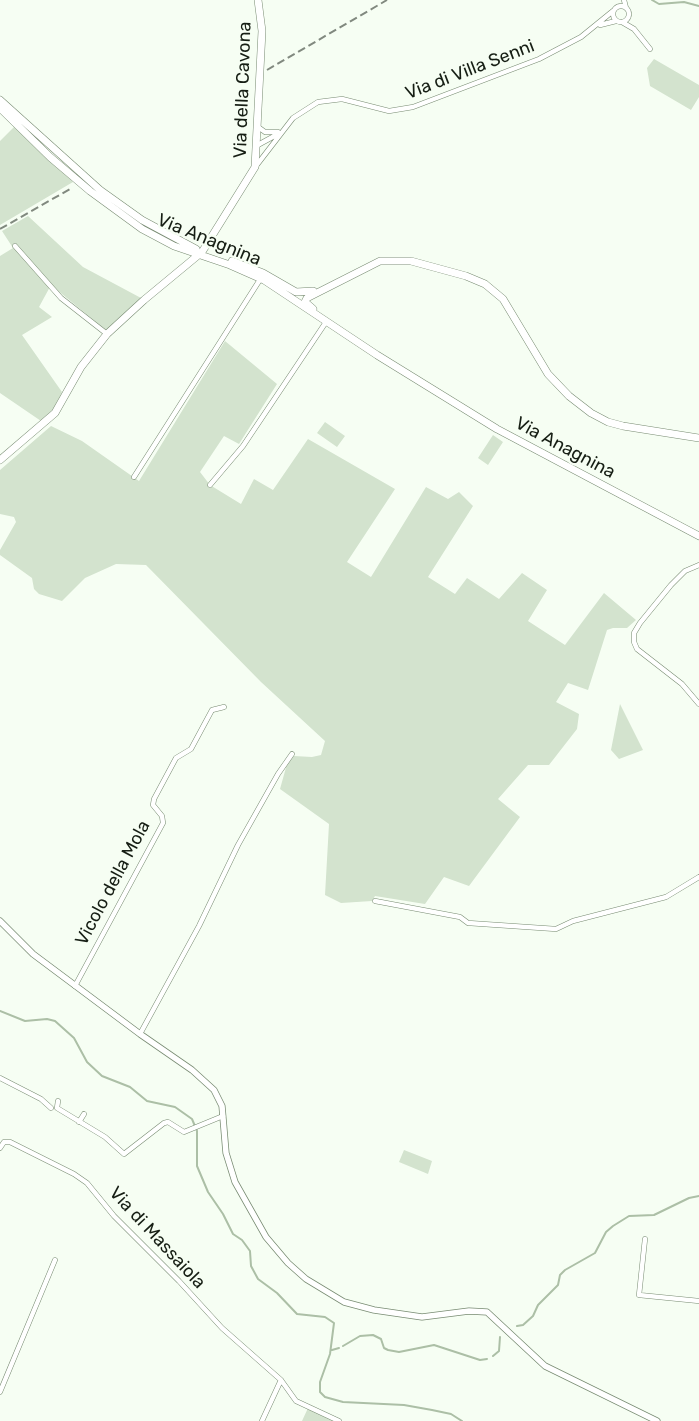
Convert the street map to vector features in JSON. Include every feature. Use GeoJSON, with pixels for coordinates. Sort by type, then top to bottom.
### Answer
{"type":"FeatureCollection","features":[{"type":"Feature","properties":{"kind":"main road","name":"Via della Cavona"},"geometry":{"type":"LineString","coordinates":[[0,460],[55,413],[81,367],[108,334],[200,253],[255,167],[259,145],[262,31],[258,0]]}},
{"type":"Feature","properties":{"kind":"main road","name":"Via Anagnina"},"geometry":{"type":"LineString","coordinates":[[0,100],[116,206]]}},
{"type":"Feature","properties":{"kind":"main road","name":"Via Anagnina"},"geometry":{"type":"LineString","coordinates":[[0,108],[50,157],[155,236],[261,278],[344,334],[502,432],[699,536]]}},
{"type":"Feature","properties":{"kind":"main road","name":"Via Anagnina"},"geometry":{"type":"LineString","coordinates":[[200,253],[253,269],[296,292],[309,292],[333,285]]}},
{"type":"Feature","properties":{"kind":"main road","name":"Via Anagnina"},"geometry":{"type":"LineString","coordinates":[[344,334],[305,303],[306,298],[375,263],[396,259],[430,265],[476,279],[489,286],[504,299],[548,374],[583,407],[614,424],[699,438]]}},
{"type":"Feature","properties":{"kind":"street","name":"Via di Villa Senni"},"geometry":{"type":"LineString","coordinates":[[255,167],[281,132],[301,111],[327,100],[349,100],[389,111],[412,107],[530,63],[576,40],[598,25],[623,0],[632,28]]}},
{"type":"Feature","properties":{"kind":"street"},"geometry":{"type":"LineString","coordinates":[[626,8],[615,9],[613,15],[616,20],[632,28],[650,49]]}},
{"type":"Feature","properties":{"kind":"street"},"geometry":{"type":"LineString","coordinates":[[622,22],[628,17]]}},
{"type":"Feature","properties":{"kind":"street","name":"Via di Villa Senni"},"geometry":{"type":"LineString","coordinates":[[598,25],[616,20]]}},
{"type":"Feature","properties":{"kind":"street"},"geometry":{"type":"LineString","coordinates":[[258,127],[267,132],[281,132]]}},
{"type":"Feature","properties":{"kind":"street"},"geometry":{"type":"LineString","coordinates":[[259,145],[281,132]]}},
{"type":"Feature","properties":{"kind":"street"},"geometry":{"type":"LineString","coordinates":[[259,145],[268,149]]}},
{"type":"Feature","properties":{"kind":"street"},"geometry":{"type":"LineString","coordinates":[[259,145],[264,155]]}},
{"type":"Feature","properties":{"kind":"street"},"geometry":{"type":"LineString","coordinates":[[15,246],[61,298],[108,334]]}},
{"type":"Feature","properties":{"kind":"street"},"geometry":{"type":"LineString","coordinates":[[134,477],[261,278]]}},
{"type":"Feature","properties":{"kind":"street"},"geometry":{"type":"LineString","coordinates":[[210,485],[242,446],[326,322]]}},
{"type":"Feature","properties":{"kind":"street"},"geometry":{"type":"LineString","coordinates":[[699,565],[685,571],[671,585],[640,623],[634,633],[634,642],[637,649],[682,684],[699,704]]}},
{"type":"Feature","properties":{"kind":"street","name":"Vicolo della Mola"},"geometry":{"type":"LineString","coordinates":[[75,986],[163,822],[162,816],[153,805],[154,799],[176,758],[192,749],[212,710],[224,707]]}},
{"type":"Feature","properties":{"kind":"street"},"geometry":{"type":"LineString","coordinates":[[140,1034],[198,926],[238,845],[278,774],[292,754]]}},
{"type":"Feature","properties":{"kind":"street"},"geometry":{"type":"LineString","coordinates":[[375,901],[460,917],[468,923],[556,929],[573,921],[666,897],[699,876]]}},
{"type":"Feature","properties":{"kind":"street"},"geometry":{"type":"LineString","coordinates":[[0,922],[33,954],[140,1034],[195,1072],[214,1090],[221,1103],[226,1153],[235,1182],[272,1244],[288,1263],[310,1282],[350,1304],[381,1312],[422,1317],[469,1311],[487,1312],[496,1318],[540,1363],[564,1377],[657,1421]]}},
{"type":"Feature","properties":{"kind":"street"},"geometry":{"type":"LineString","coordinates":[[0,1078],[41,1100],[51,1108]]}},
{"type":"Feature","properties":{"kind":"street"},"geometry":{"type":"LineString","coordinates":[[58,1100],[56,1107],[105,1137],[124,1154],[164,1123],[170,1123],[180,1132],[188,1131],[223,1116]]}},
{"type":"Feature","properties":{"kind":"street"},"geometry":{"type":"LineString","coordinates":[[79,1122],[84,1114]]}},
{"type":"Feature","properties":{"kind":"street","name":"Via di Massaiola"},"geometry":{"type":"LineString","coordinates":[[0,1148],[4,1142],[10,1142],[74,1174],[87,1183],[114,1216],[180,1280],[222,1328],[281,1380],[300,1404],[339,1421]]}},
{"type":"Feature","properties":{"kind":"street"},"geometry":{"type":"LineString","coordinates":[[645,1239],[639,1295],[699,1301]]}},
{"type":"Feature","properties":{"kind":"street"},"geometry":{"type":"LineString","coordinates":[[0,1392],[55,1260]]}},
{"type":"Feature","properties":{"kind":"street"},"geometry":{"type":"LineString","coordinates":[[262,1421],[281,1380]]}},
{"type":"Feature","properties":{"kind":"green space"},"geometry":{"type":"Polygon","coordinates":[[[654,59],[699,85],[699,97],[691,110],[650,86],[647,68],[654,59]]]}},
{"type":"Feature","properties":{"kind":"green space"},"geometry":{"type":"Polygon","coordinates":[[[14,127],[73,182],[0,225],[0,141],[14,127]]]}},
{"type":"Feature","properties":{"kind":"green space"},"geometry":{"type":"Polygon","coordinates":[[[28,216],[83,267],[141,298],[107,331],[51,285],[39,307],[52,317],[22,335],[62,392],[53,410],[41,421],[0,393],[0,256],[13,248],[2,231],[28,216]]]}},
{"type":"Feature","properties":{"kind":"green space"},"geometry":{"type":"Polygon","coordinates":[[[225,341],[277,384],[239,444],[224,436],[200,472],[210,485],[241,504],[254,479],[273,490],[308,439],[395,489],[347,562],[371,577],[426,487],[448,499],[459,492],[473,506],[428,577],[455,594],[467,578],[499,599],[522,573],[547,590],[528,621],[565,645],[604,593],[636,620],[627,628],[607,630],[588,690],[568,683],[556,702],[579,714],[577,729],[549,765],[528,765],[498,799],[520,817],[469,886],[444,877],[425,904],[375,896],[372,901],[341,903],[325,895],[329,824],[280,789],[287,764],[294,756],[312,757],[321,755],[325,741],[261,682],[146,565],[116,564],[85,578],[62,601],[39,594],[34,589],[32,578],[0,555],[0,550],[16,522],[14,517],[0,514],[0,470],[51,426],[82,441],[139,481],[225,341]]]}},
{"type":"Feature","properties":{"kind":"green space"},"geometry":{"type":"Polygon","coordinates":[[[325,422],[345,436],[337,447],[317,433],[325,422]]]}},
{"type":"Feature","properties":{"kind":"green space"},"geometry":{"type":"Polygon","coordinates":[[[493,435],[503,442],[488,465],[478,458],[493,435]]]}},
{"type":"Feature","properties":{"kind":"green space"},"geometry":{"type":"Polygon","coordinates":[[[620,704],[643,750],[619,759],[611,750],[620,704]]]}},
{"type":"Feature","properties":{"kind":"green space"},"geometry":{"type":"Polygon","coordinates":[[[404,1150],[432,1161],[428,1174],[399,1162],[404,1150]]]}},
{"type":"Feature","properties":{"kind":"green space"},"geometry":{"type":"Polygon","coordinates":[[[308,1408],[339,1421],[302,1421],[308,1408]]]}},
{"type":"Feature","properties":{"kind":"waterway"},"geometry":{"type":"LineString","coordinates":[[652,0],[659,4],[684,2],[699,6]]}},
{"type":"Feature","properties":{"kind":"waterway"},"geometry":{"type":"LineString","coordinates":[[0,1011],[25,1021],[47,1019],[55,1021],[74,1038],[87,1062],[102,1076],[130,1087],[147,1101],[175,1107],[192,1119],[197,1131],[197,1166],[208,1192],[223,1214],[233,1234],[242,1240],[250,1251],[251,1266],[258,1279],[277,1293],[297,1314],[325,1317],[334,1323],[330,1354],[320,1382],[320,1392],[325,1397],[343,1402],[404,1405],[451,1414],[462,1421]]}},
{"type":"Feature","properties":{"kind":"waterway"},"geometry":{"type":"LineString","coordinates":[[517,1326],[523,1325],[533,1316],[538,1305],[558,1285],[560,1275],[565,1270],[595,1253],[606,1232],[613,1226],[629,1216],[654,1215],[689,1198],[699,1196]]}},
{"type":"Feature","properties":{"kind":"waterway"},"geometry":{"type":"LineString","coordinates":[[343,1346],[360,1336],[373,1335],[381,1339],[384,1348],[388,1350],[399,1352],[434,1345],[480,1360],[487,1359]]}},
{"type":"Feature","properties":{"kind":"waterway"},"geometry":{"type":"LineString","coordinates":[[493,1356],[499,1351],[500,1337]]}},
{"type":"Feature","properties":{"kind":"waterway"},"geometry":{"type":"LineString","coordinates":[[332,1350],[339,1348]]}},
{"type":"Feature","properties":{"kind":"railway"},"geometry":{"type":"LineString","coordinates":[[267,70],[387,0]]}},
{"type":"Feature","properties":{"kind":"railway"},"geometry":{"type":"LineString","coordinates":[[0,229],[70,189]]}}]}
